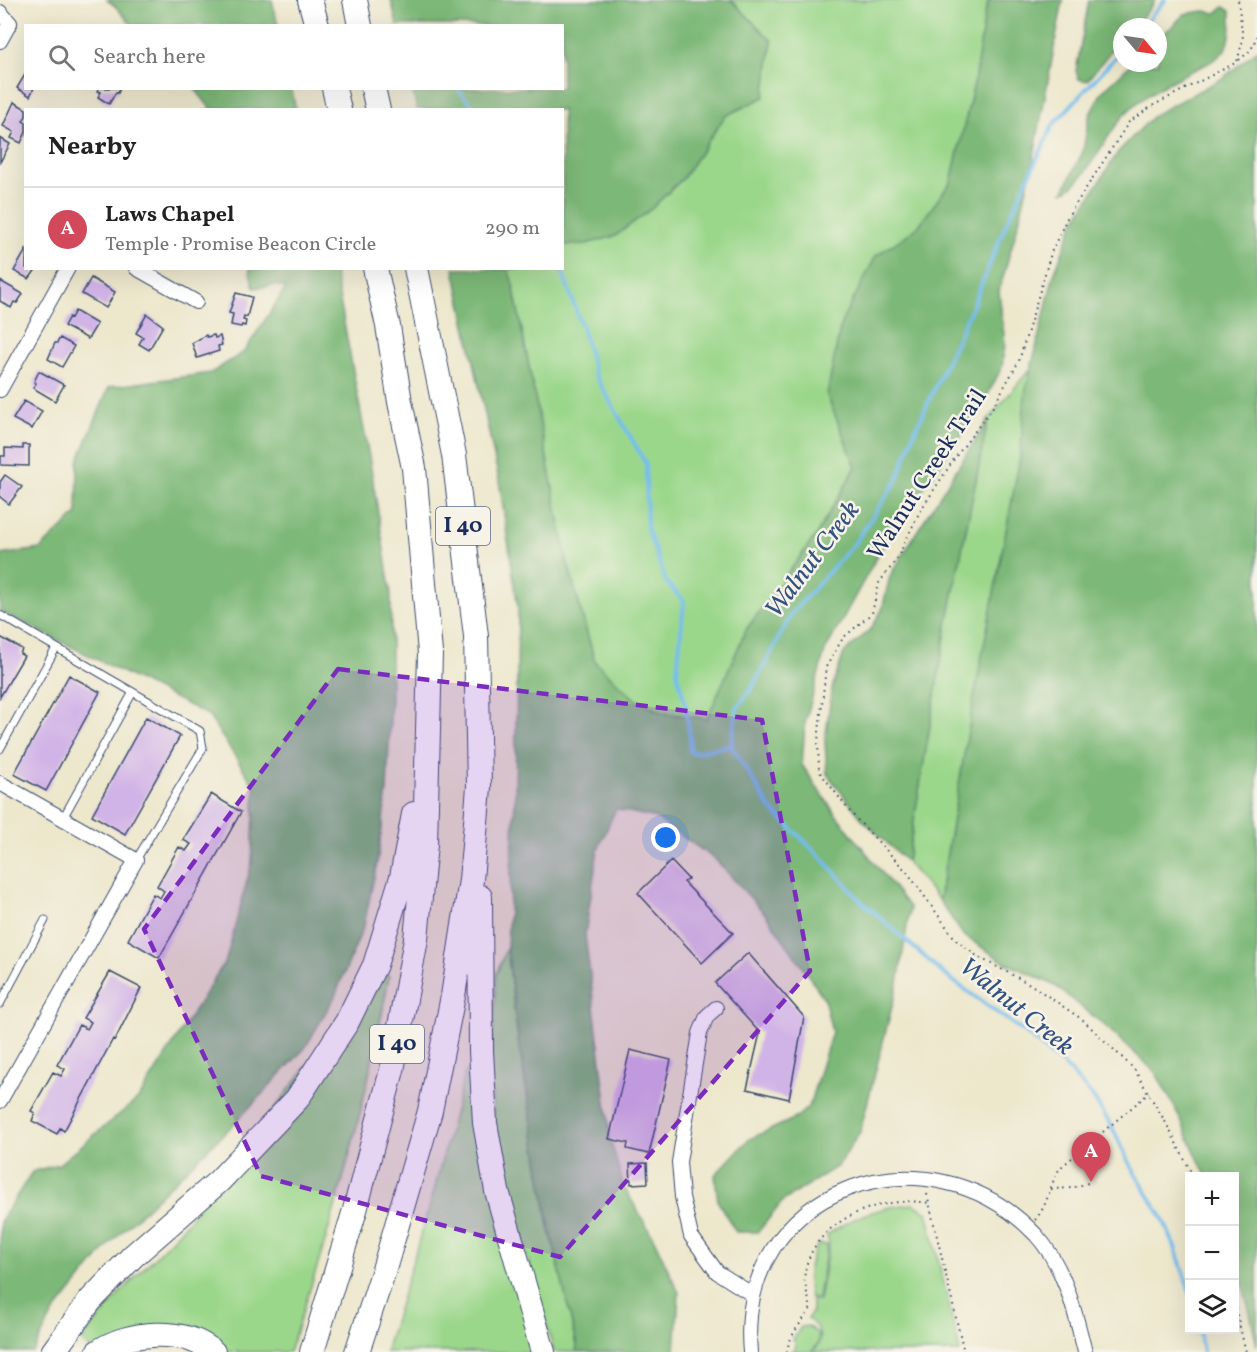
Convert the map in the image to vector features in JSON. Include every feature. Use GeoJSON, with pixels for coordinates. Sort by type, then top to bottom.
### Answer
{"type":"FeatureCollection","features":[{"type":"Feature","properties":{"kind":"highway"},"geometry":{"type":"LineString","coordinates":[[310,0],[316,24]]}},
{"type":"Feature","properties":{"kind":"highway"},"geometry":{"type":"LineString","coordinates":[[355,0],[360,24]]}},
{"type":"Feature","properties":{"kind":"highway"},"geometry":{"type":"LineString","coordinates":[[334,90],[339,108]]}},
{"type":"Feature","properties":{"kind":"highway"},"geometry":{"type":"LineString","coordinates":[[373,90],[378,108]]}},
{"type":"Feature","properties":{"kind":"highway","name":"I 40"},"geometry":{"type":"LineString","coordinates":[[312,1352],[355,1210],[392,1070],[416,939],[425,844],[430,652],[414,468],[375,270]]}},
{"type":"Feature","properties":{"kind":"highway","name":"I 40"},"geometry":{"type":"LineString","coordinates":[[357,1352],[383,1273],[430,1111],[453,996],[471,880],[479,787],[476,636],[472,602],[454,455],[416,270]]}},
{"type":"Feature","properties":{"kind":"highway"},"geometry":{"type":"LineString","coordinates":[[53,1352],[90,1301],[133,1256],[219,1181],[297,1099],[347,1022],[375,965],[402,877],[429,726]]}},
{"type":"Feature","properties":{"kind":"highway"},"geometry":{"type":"LineString","coordinates":[[479,787],[481,1051],[485,1123],[497,1191],[543,1352]]}},
{"type":"Feature","properties":{"kind":"highway"},"geometry":{"type":"LineString","coordinates":[[98,1352],[107,1346],[147,1334],[190,1340],[213,1352]]}},
{"type":"Feature","properties":{"kind":"street"},"geometry":{"type":"LineString","coordinates":[[0,12],[10,23],[0,41]]}},
{"type":"Feature","properties":{"kind":"street"},"geometry":{"type":"LineString","coordinates":[[2,381],[67,270]]}},
{"type":"Feature","properties":{"kind":"street"},"geometry":{"type":"LineString","coordinates":[[140,270],[196,302]]}},
{"type":"Feature","properties":{"kind":"street"},"geometry":{"type":"LineString","coordinates":[[0,783],[136,860],[0,1101]]}},
{"type":"Feature","properties":{"kind":"street"},"geometry":{"type":"LineString","coordinates":[[716,1008],[707,1016],[700,1033],[679,1162],[682,1197],[691,1236],[717,1272],[753,1295]]}},
{"type":"Feature","properties":{"kind":"street"},"geometry":{"type":"LineString","coordinates":[[750,1352],[748,1329],[753,1295],[764,1267],[778,1243],[800,1218],[825,1199],[854,1186],[881,1179],[904,1177],[933,1179],[960,1186],[998,1203],[1038,1237],[1064,1280],[1085,1352]]}},
{"type":"Feature","properties":{"kind":"lane"},"geometry":{"type":"LineString","coordinates":[[0,615],[200,731],[203,748],[136,860]]}},
{"type":"Feature","properties":{"kind":"lane"},"geometry":{"type":"LineString","coordinates":[[0,748],[57,648]]}},
{"type":"Feature","properties":{"kind":"lane"},"geometry":{"type":"LineString","coordinates":[[63,818],[133,692]]}},
{"type":"Feature","properties":{"kind":"lane"},"geometry":{"type":"LineString","coordinates":[[0,1004],[45,920]]}},
{"type":"Feature","properties":{"kind":"path"},"geometry":{"type":"LineString","coordinates":[[1237,62],[1243,39],[1238,0]]}},
{"type":"Feature","properties":{"kind":"path"},"geometry":{"type":"LineString","coordinates":[[1237,62],[1251,50],[1257,36]]}},
{"type":"Feature","properties":{"kind":"path","name":"Walnut Creek Trail"},"geometry":{"type":"LineString","coordinates":[[1191,1172],[1134,1069],[1083,1020],[1030,984],[978,957],[956,940],[907,872],[851,813],[819,771],[820,708],[826,667],[843,638],[872,613],[879,583],[897,559],[919,513],[954,459],[991,410],[1019,361],[1052,250],[1068,216],[1129,122],[1152,106],[1237,62]]}},
{"type":"Feature","properties":{"kind":"path"},"geometry":{"type":"LineString","coordinates":[[1036,1219],[1046,1205],[1060,1168],[1149,1093]]}},
{"type":"Feature","properties":{"kind":"path"},"geometry":{"type":"LineString","coordinates":[[1051,1189],[1072,1188],[1091,1182]]}},
{"type":"Feature","properties":{"kind":"path"},"geometry":{"type":"LineString","coordinates":[[927,1194],[964,1352]]}},
{"type":"Feature","properties":{"kind":"path"},"geometry":{"type":"LineString","coordinates":[[787,1352],[795,1331],[811,1308],[804,1274],[810,1253],[820,1238],[833,1226],[860,1211],[884,1204],[915,1201],[929,1203]]}},
{"type":"Feature","properties":{"kind":"path"},"geometry":{"type":"LineString","coordinates":[[1239,1323],[1246,1352]]}},
{"type":"Feature","properties":{"kind":"highlighted area"},"geometry":{"type":"Polygon","coordinates":[[[338,669],[762,720],[810,971],[560,1257],[261,1176],[144,929],[338,669]]]}},
{"type":"Feature","properties":{"kind":"green space"},"geometry":{"type":"Polygon","coordinates":[[[107,0],[272,0],[278,24],[131,24],[107,0]]]}},
{"type":"Feature","properties":{"kind":"green space"},"geometry":{"type":"Polygon","coordinates":[[[391,0],[731,0],[772,41],[764,97],[725,116],[683,178],[651,209],[615,236],[586,244],[564,245],[564,108],[417,108],[412,90],[564,90],[564,24],[397,24],[391,0]]]}},
{"type":"Feature","properties":{"kind":"green space"},"geometry":{"type":"Polygon","coordinates":[[[731,0],[989,0],[974,84],[951,182],[917,228],[876,256],[827,395],[856,467],[817,534],[746,630],[708,719],[663,713],[636,700],[595,662],[567,561],[508,270],[564,270],[564,245],[586,244],[615,236],[651,209],[683,178],[725,116],[764,97],[772,41],[731,0]]]}},
{"type":"Feature","properties":{"kind":"green space"},"geometry":{"type":"Polygon","coordinates":[[[989,0],[1063,0],[1033,161],[1021,214],[999,291],[1005,344],[1002,367],[982,406],[884,544],[825,651],[805,723],[802,765],[834,812],[910,908],[898,983],[860,1132],[838,1166],[783,1201],[758,1232],[736,1232],[718,1202],[715,1175],[749,1139],[796,1118],[809,1106],[832,1032],[824,998],[767,916],[716,860],[656,818],[616,809],[598,849],[585,935],[611,1142],[624,1187],[654,1239],[679,1293],[675,1352],[577,1352],[549,1226],[518,1038],[507,947],[515,800],[518,608],[499,480],[454,270],[508,270],[567,561],[595,662],[636,700],[663,713],[707,719],[746,630],[817,534],[856,467],[827,395],[841,323],[876,256],[917,228],[951,182],[974,84],[989,0]]]}},
{"type":"Feature","properties":{"kind":"green space"},"geometry":{"type":"Polygon","coordinates":[[[1089,0],[1155,0],[1141,18],[1113,18],[1113,48],[1087,81],[1079,79],[1076,71],[1089,0]]]}},
{"type":"Feature","properties":{"kind":"green space"},"geometry":{"type":"Polygon","coordinates":[[[1224,7],[1231,12],[1229,39],[1223,52],[1210,62],[1161,87],[1132,107],[1119,121],[1079,179],[1063,192],[1083,151],[1089,116],[1102,92],[1123,72],[1167,72],[1167,31],[1184,14],[1204,11],[1216,13],[1224,7]]]}},
{"type":"Feature","properties":{"kind":"green space"},"geometry":{"type":"Polygon","coordinates":[[[1257,50],[1257,1346],[1239,1273],[1239,1172],[1204,1172],[1175,1108],[1155,1072],[1104,1025],[1054,985],[1004,962],[963,935],[939,900],[974,697],[1020,458],[1025,393],[1054,274],[1074,222],[1118,152],[1155,114],[1223,78],[1257,50]]]}},
{"type":"Feature","properties":{"kind":"green space"},"geometry":{"type":"Polygon","coordinates":[[[196,90],[291,90],[296,108],[210,108],[196,90]]]}},
{"type":"Feature","properties":{"kind":"green space"},"geometry":{"type":"Polygon","coordinates":[[[249,270],[334,270],[370,462],[391,594],[391,697],[387,791],[377,863],[364,925],[335,996],[305,1048],[234,1124],[110,1243],[53,1314],[33,1352],[0,1352],[0,1222],[32,1172],[59,1164],[139,1098],[226,960],[252,862],[255,787],[208,715],[0,611],[0,555],[40,549],[77,514],[78,462],[109,387],[211,373],[244,352],[286,288],[276,285],[254,288],[249,270]]]}},
{"type":"Feature","properties":{"kind":"green space"},"geometry":{"type":"Polygon","coordinates":[[[1031,368],[1018,471],[939,900],[907,862],[947,624],[988,420],[1031,368]]]}},
{"type":"Feature","properties":{"kind":"green space"},"geometry":{"type":"Polygon","coordinates":[[[988,420],[947,624],[907,862],[862,819],[827,774],[825,741],[832,688],[844,653],[871,629],[882,610],[890,576],[988,420]]]}},
{"type":"Feature","properties":{"kind":"green space"},"geometry":{"type":"Polygon","coordinates":[[[507,947],[518,1038],[577,1352],[554,1352],[496,1145],[490,1073],[496,975],[507,947]]]}},
{"type":"Feature","properties":{"kind":"green space"},"geometry":{"type":"Polygon","coordinates":[[[379,973],[389,976],[359,1119],[320,1259],[289,1352],[225,1352],[207,1340],[89,1348],[81,1341],[121,1292],[181,1230],[379,973]]]}},
{"type":"Feature","properties":{"kind":"green space"},"geometry":{"type":"Polygon","coordinates":[[[465,1072],[474,1073],[532,1352],[385,1352],[433,1195],[465,1072]]]}},
{"type":"Feature","properties":{"kind":"green space"},"geometry":{"type":"Polygon","coordinates":[[[913,1204],[927,1212],[960,1352],[813,1352],[819,1343],[820,1335],[816,1326],[808,1319],[812,1311],[812,1300],[819,1300],[829,1244],[827,1235],[868,1214],[889,1207],[913,1204]]]}},
{"type":"Feature","properties":{"kind":"green space"},"geometry":{"type":"Polygon","coordinates":[[[818,1244],[827,1245],[818,1298],[810,1298],[809,1270],[818,1244]]]}},
{"type":"Feature","properties":{"kind":"green space"},"geometry":{"type":"Polygon","coordinates":[[[808,1326],[818,1334],[819,1339],[816,1346],[810,1352],[789,1352],[795,1350],[796,1343],[793,1340],[801,1327],[808,1326]]]}},
{"type":"Feature","properties":{"kind":"building"},"geometry":{"type":"Polygon","coordinates":[[[24,76],[24,90],[33,90],[30,96],[17,88],[24,76]]]}},
{"type":"Feature","properties":{"kind":"building"},"geometry":{"type":"Polygon","coordinates":[[[119,90],[109,104],[98,97],[101,92],[98,91],[119,90]]]}},
{"type":"Feature","properties":{"kind":"building"},"geometry":{"type":"Polygon","coordinates":[[[14,102],[24,108],[24,136],[21,143],[11,138],[14,132],[3,126],[14,102]]]}},
{"type":"Feature","properties":{"kind":"building"},"geometry":{"type":"Polygon","coordinates":[[[0,138],[10,144],[0,162],[0,138]]]}},
{"type":"Feature","properties":{"kind":"building"},"geometry":{"type":"Polygon","coordinates":[[[24,254],[24,270],[36,270],[29,279],[14,271],[24,254]]]}},
{"type":"Feature","properties":{"kind":"building"},"geometry":{"type":"Polygon","coordinates":[[[91,278],[115,292],[106,308],[82,294],[91,278]]]}},
{"type":"Feature","properties":{"kind":"building"},"geometry":{"type":"Polygon","coordinates":[[[0,281],[23,294],[11,308],[0,301],[0,281]]]}},
{"type":"Feature","properties":{"kind":"building"},"geometry":{"type":"Polygon","coordinates":[[[236,293],[252,297],[247,317],[244,316],[243,320],[246,321],[245,326],[241,327],[231,325],[233,314],[229,313],[236,293]]]}},
{"type":"Feature","properties":{"kind":"building"},"geometry":{"type":"Polygon","coordinates":[[[75,311],[97,324],[88,339],[64,326],[75,311]]]}},
{"type":"Feature","properties":{"kind":"building"},"geometry":{"type":"Polygon","coordinates":[[[147,314],[163,326],[149,350],[139,344],[143,337],[136,333],[147,314]]]}},
{"type":"Feature","properties":{"kind":"building"},"geometry":{"type":"Polygon","coordinates":[[[206,335],[207,337],[214,335],[215,338],[220,336],[222,345],[218,346],[219,351],[197,358],[192,343],[206,335]]]}},
{"type":"Feature","properties":{"kind":"building"},"geometry":{"type":"Polygon","coordinates":[[[60,338],[74,346],[62,367],[48,359],[55,343],[60,338]]]}},
{"type":"Feature","properties":{"kind":"building"},"geometry":{"type":"Polygon","coordinates":[[[39,371],[64,385],[55,401],[33,388],[39,371]]]}},
{"type":"Feature","properties":{"kind":"building"},"geometry":{"type":"Polygon","coordinates":[[[24,401],[42,411],[32,429],[13,419],[24,401]]]}},
{"type":"Feature","properties":{"kind":"building"},"geometry":{"type":"Polygon","coordinates":[[[23,445],[29,445],[29,466],[1,465],[1,456],[5,456],[5,448],[23,449],[23,445]]]}},
{"type":"Feature","properties":{"kind":"building"},"geometry":{"type":"Polygon","coordinates":[[[5,475],[22,487],[9,504],[0,497],[0,482],[5,475]]]}},
{"type":"Feature","properties":{"kind":"building"},"geometry":{"type":"Polygon","coordinates":[[[0,637],[22,649],[20,654],[24,656],[0,697],[0,637]]]}},
{"type":"Feature","properties":{"kind":"building"},"geometry":{"type":"Polygon","coordinates":[[[69,675],[100,692],[46,791],[14,774],[69,675]]]}},
{"type":"Feature","properties":{"kind":"building"},"geometry":{"type":"Polygon","coordinates":[[[146,717],[180,736],[125,834],[92,815],[146,717]]]}},
{"type":"Feature","properties":{"kind":"building"},"geometry":{"type":"Polygon","coordinates":[[[211,794],[241,812],[159,958],[128,940],[153,894],[160,898],[164,891],[157,886],[179,847],[186,851],[191,844],[183,840],[211,794]]]}},
{"type":"Feature","properties":{"kind":"building"},"geometry":{"type":"Polygon","coordinates":[[[671,861],[688,879],[684,882],[733,933],[702,963],[638,893],[671,861]]]}},
{"type":"Feature","properties":{"kind":"building"},"geometry":{"type":"Polygon","coordinates":[[[748,953],[804,1017],[789,1099],[747,1089],[760,1033],[715,983],[748,953]]]}},
{"type":"Feature","properties":{"kind":"building"},"geometry":{"type":"Polygon","coordinates":[[[110,972],[141,988],[64,1131],[60,1128],[57,1134],[32,1121],[35,1113],[31,1111],[53,1072],[61,1076],[65,1069],[57,1065],[79,1025],[87,1029],[91,1022],[83,1018],[110,972]]]}},
{"type":"Feature","properties":{"kind":"building"},"geometry":{"type":"Polygon","coordinates":[[[630,1050],[671,1060],[649,1154],[627,1149],[628,1143],[609,1139],[630,1050]]]}},
{"type":"Feature","properties":{"kind":"building"},"geometry":{"type":"Polygon","coordinates":[[[647,1163],[648,1183],[631,1184],[630,1164],[647,1163]]]}},
{"type":"Feature","properties":{"kind":"waterway","name":"Walnut Creek"},"geometry":{"type":"LineString","coordinates":[[1150,18],[1165,0]]}},
{"type":"Feature","properties":{"kind":"waterway","name":"Walnut Creek"},"geometry":{"type":"LineString","coordinates":[[1113,60],[1053,125],[1003,231],[974,303],[914,433],[898,479],[854,544],[792,613],[755,683],[737,708],[731,745],[770,808],[823,859],[858,898],[945,975],[1024,1032],[1068,1069],[1093,1097],[1163,1219],[1186,1280]]}},
{"type":"Feature","properties":{"kind":"waterway"},"geometry":{"type":"LineString","coordinates":[[459,90],[474,108]]}},
{"type":"Feature","properties":{"kind":"waterway"},"geometry":{"type":"LineString","coordinates":[[562,270],[582,327],[595,375],[646,464],[647,528],[666,582],[684,601],[677,672],[686,707],[690,752],[731,745]]}},
{"type":"Feature","properties":{"kind":"waterway","name":"Walnut Creek"},"geometry":{"type":"LineString","coordinates":[[1200,1334],[1203,1352]]}},
{"type":"Feature","properties":{"kind":"place","name":"Laws Chapel"},"geometry":{"type":"Point","coordinates":[1091,1182]}}]}
